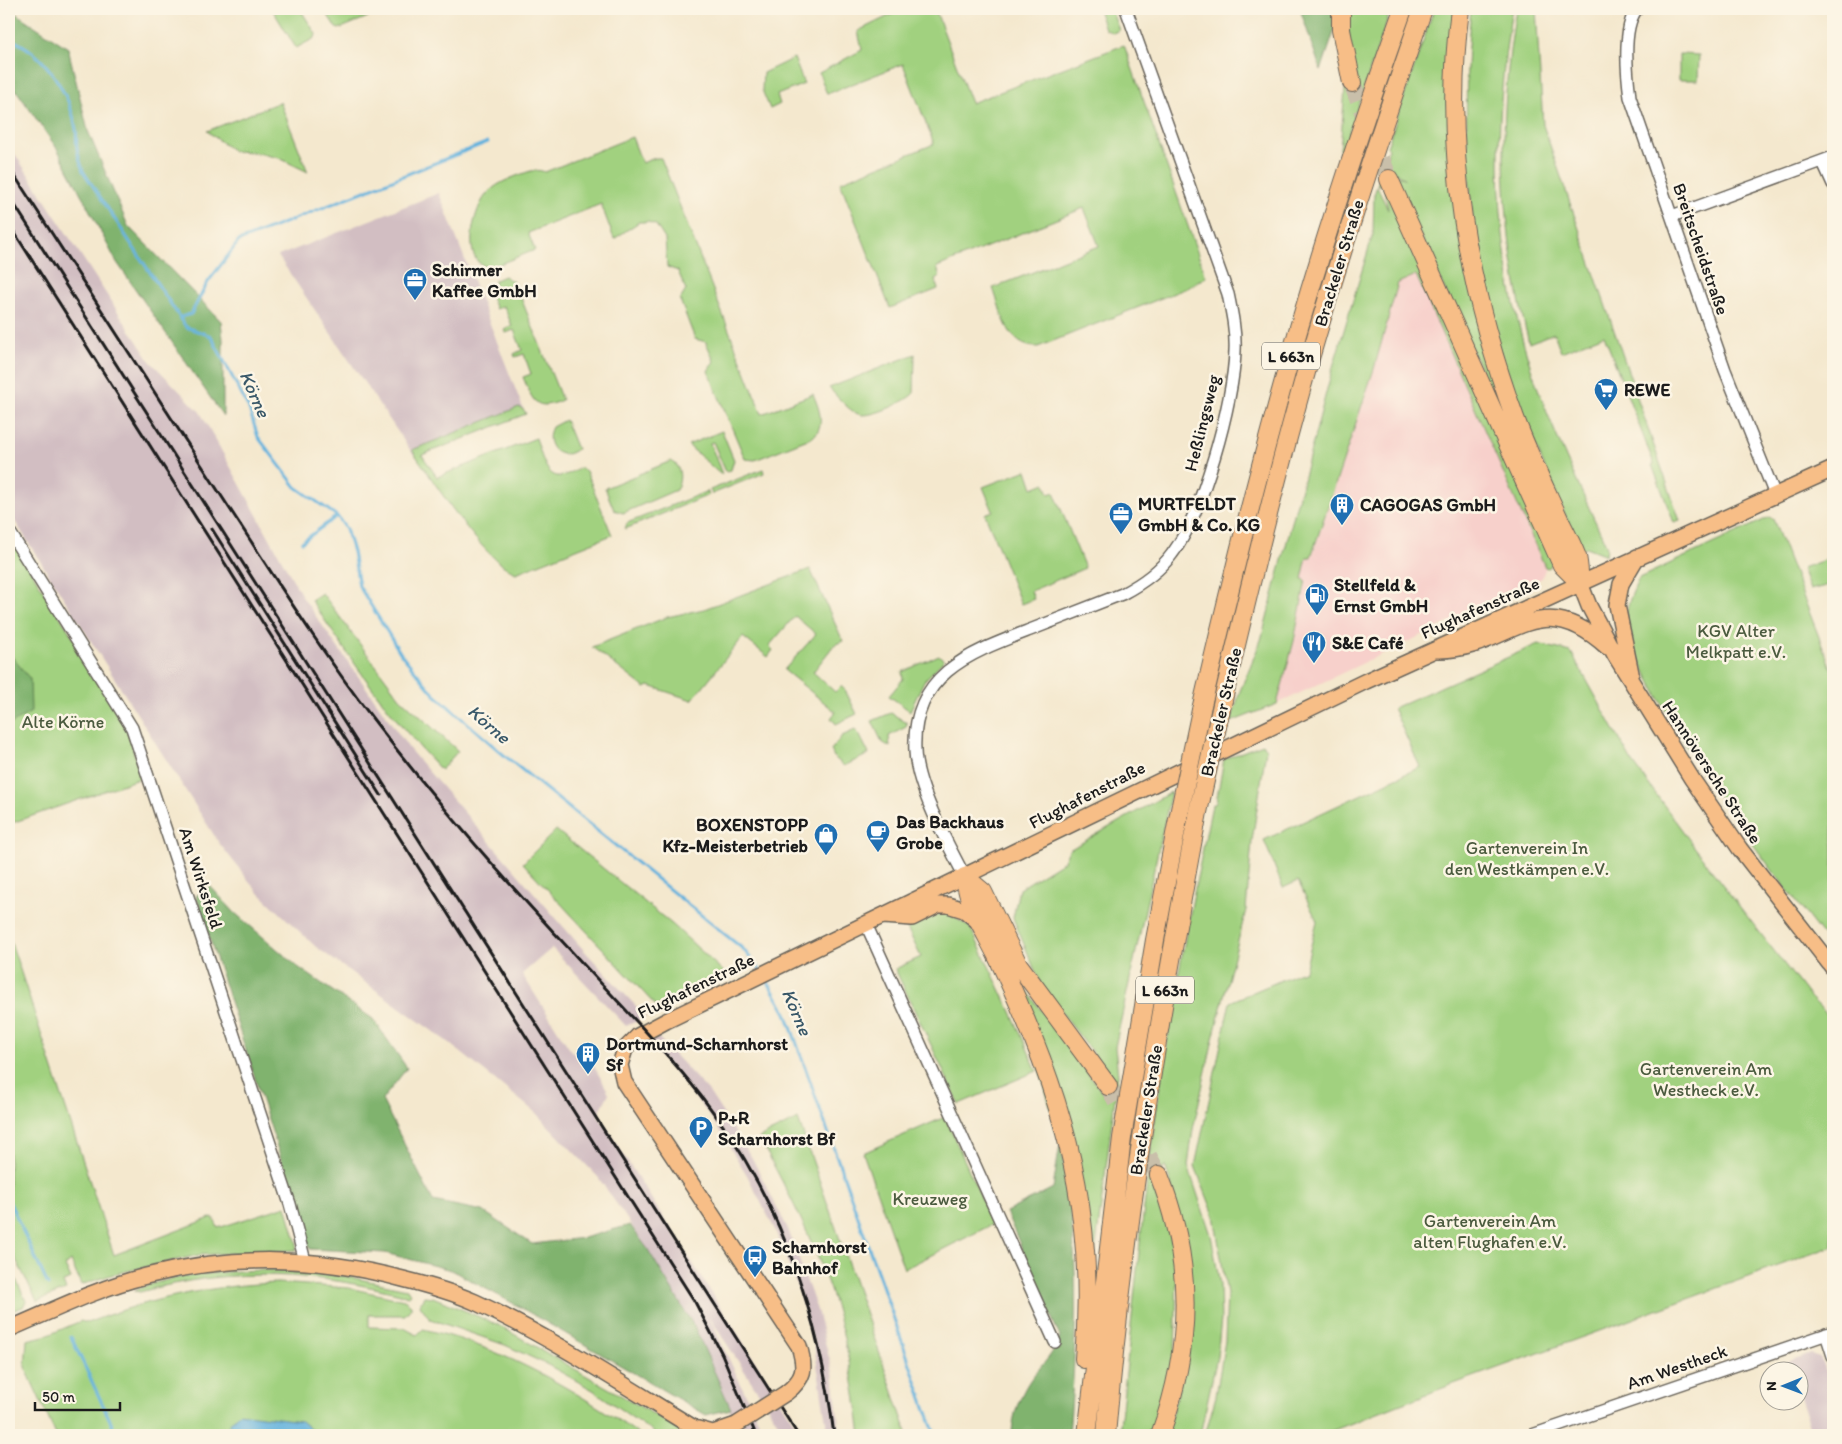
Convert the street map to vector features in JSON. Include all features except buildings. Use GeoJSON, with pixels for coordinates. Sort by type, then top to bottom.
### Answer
{"type":"FeatureCollection","features":[{"type":"Feature","properties":{"kind":"highway"},"geometry":{"type":"LineString","coordinates":[[1341,9],[1341,30],[1352,83]]}},
{"type":"Feature","properties":{"kind":"highway","name":"Brackeler Straße"},"geometry":{"type":"LineString","coordinates":[[1087,1435],[1122,1138],[1153,949],[1201,710],[1278,401],[1333,217],[1403,9]]}},
{"type":"Feature","properties":{"kind":"highway","name":"Brackeler Straße"},"geometry":{"type":"LineString","coordinates":[[1106,1435],[1112,1362],[1136,1168],[1171,956],[1198,812],[1253,572],[1298,398],[1364,180],[1423,9]]}},
{"type":"Feature","properties":{"kind":"highway"},"geometry":{"type":"LineString","coordinates":[[1460,9],[1455,86],[1455,126],[1457,169],[1470,262],[1485,326],[1502,382],[1528,450],[1577,558],[1580,583]]}},
{"type":"Feature","properties":{"kind":"highway"},"geometry":{"type":"LineString","coordinates":[[1389,179],[1562,565],[1580,583]]}},
{"type":"Feature","properties":{"kind":"highway"},"geometry":{"type":"LineString","coordinates":[[965,877],[967,897],[1014,992],[1058,1100],[1077,1180],[1084,1235],[1086,1289],[1085,1342],[1077,1435]]}},
{"type":"Feature","properties":{"kind":"highway"},"geometry":{"type":"LineString","coordinates":[[965,877],[983,892],[1018,964],[1108,1086]]}},
{"type":"Feature","properties":{"kind":"highway"},"geometry":{"type":"LineString","coordinates":[[1159,1175],[1176,1228],[1185,1284],[1182,1356],[1177,1380],[1160,1435]]}},
{"type":"Feature","properties":{"kind":"main road","name":"Flughafenstraße"},"geometry":{"type":"LineString","coordinates":[[9,1329],[96,1292],[153,1274],[187,1267],[240,1260],[305,1261],[387,1274],[448,1292],[474,1302],[529,1330],[694,1428],[714,1433],[736,1425],[786,1393],[798,1383],[803,1374],[804,1361],[797,1340],[624,1082],[620,1065],[625,1049],[638,1036],[965,877],[1140,789],[1432,650],[1833,469]]}},
{"type":"Feature","properties":{"kind":"main road"},"geometry":{"type":"LineString","coordinates":[[1635,686],[1617,605],[1621,584],[1637,557]]}},
{"type":"Feature","properties":{"kind":"main road","name":"Hannöversche Straße"},"geometry":{"type":"LineString","coordinates":[[1580,583],[1589,606],[1664,736],[1740,850],[1833,968]]}},
{"type":"Feature","properties":{"kind":"main road"},"geometry":{"type":"LineString","coordinates":[[1432,650],[1458,651],[1524,623],[1554,619],[1576,624],[1616,655]]}},
{"type":"Feature","properties":{"kind":"main road"},"geometry":{"type":"LineString","coordinates":[[882,916],[912,918],[938,905],[948,905],[964,910],[980,923]]}},
{"type":"Feature","properties":{"kind":"street","name":"Heßlingsweg"},"geometry":{"type":"LineString","coordinates":[[965,877],[938,820],[917,764],[916,730],[925,700],[944,673],[967,656],[1122,594],[1138,586],[1163,565],[1182,539],[1198,503],[1218,439],[1234,370],[1235,333],[1228,294],[1126,9]]}},
{"type":"Feature","properties":{"kind":"street","name":"Breitscheidstraße"},"geometry":{"type":"LineString","coordinates":[[1636,9],[1629,26],[1627,60],[1630,97],[1725,370],[1775,495]]}},
{"type":"Feature","properties":{"kind":"street"},"geometry":{"type":"LineString","coordinates":[[1672,216],[1828,160],[1833,184]]}},
{"type":"Feature","properties":{"kind":"street","name":"Am Wirksfeld"},"geometry":{"type":"LineString","coordinates":[[9,531],[132,728],[288,1196],[305,1261]]}},
{"type":"Feature","properties":{"kind":"street"},"geometry":{"type":"LineString","coordinates":[[866,924],[1055,1342]]}},
{"type":"Feature","properties":{"kind":"street"},"geometry":{"type":"LineString","coordinates":[[1829,1333],[1833,1356]]}},
{"type":"Feature","properties":{"kind":"street","name":"Am Westheck"},"geometry":{"type":"LineString","coordinates":[[1532,1435],[1829,1333]]}},
{"type":"Feature","properties":{"kind":"shaded area"},"geometry":{"type":"Polygon","coordinates":[[[9,145],[150,361],[200,412],[303,598],[410,750],[581,947],[646,1017],[626,1026],[552,948],[522,974],[571,1051],[591,1061],[609,1093],[598,1115],[802,1435],[786,1435],[708,1315],[765,1435],[740,1435],[695,1328],[647,1248],[598,1177],[535,1112],[449,1043],[316,947],[257,891],[219,843],[9,512],[9,145]]]}},
{"type":"Feature","properties":{"kind":"shaded area"},"geometry":{"type":"Polygon","coordinates":[[[439,193],[524,411],[413,454],[278,256],[439,193]]]}},
{"type":"Feature","properties":{"kind":"shaded area"},"geometry":{"type":"Polygon","coordinates":[[[1416,275],[1546,566],[1542,578],[1277,704],[1294,641],[1306,581],[1302,579],[1307,556],[1312,557],[1374,369],[1398,283],[1416,275]]]}},
{"type":"Feature","properties":{"kind":"shaded area"},"geometry":{"type":"Polygon","coordinates":[[[656,1035],[709,1092],[752,1158],[788,1229],[817,1310],[833,1373],[840,1435],[828,1435],[814,1344],[798,1289],[775,1230],[747,1175],[713,1120],[676,1073],[646,1041],[656,1035]]]}},
{"type":"Feature","properties":{"kind":"shaded area"},"geometry":{"type":"Polygon","coordinates":[[[1811,1354],[1820,1357],[1833,1393],[1833,1435],[1813,1435],[1805,1412],[1810,1412],[1810,1362],[1790,1362],[1811,1354]]]}},
{"type":"Feature","properties":{"kind":"green space"},"geometry":{"type":"Polygon","coordinates":[[[9,9],[68,48],[88,131],[128,226],[221,321],[223,339],[223,416],[116,261],[58,150],[9,80],[9,9]]]}},
{"type":"Feature","properties":{"kind":"green space"},"geometry":{"type":"Polygon","coordinates":[[[272,9],[300,9],[316,34],[315,38],[296,48],[272,9]]]}},
{"type":"Feature","properties":{"kind":"green space"},"geometry":{"type":"Polygon","coordinates":[[[324,9],[350,9],[355,16],[366,9],[387,9],[339,29],[336,28],[324,9]]]}},
{"type":"Feature","properties":{"kind":"green space"},"geometry":{"type":"Polygon","coordinates":[[[903,9],[935,9],[971,103],[1124,45],[1206,277],[1187,288],[1038,347],[1028,346],[1019,342],[1007,327],[993,288],[1099,246],[1084,208],[937,267],[940,277],[935,280],[938,289],[890,308],[840,182],[934,144],[903,64],[827,94],[819,73],[862,50],[858,31],[903,9]]]}},
{"type":"Feature","properties":{"kind":"green space"},"geometry":{"type":"Polygon","coordinates":[[[1098,9],[1111,9],[1119,30],[1113,33],[1105,29],[1098,9]]]}},
{"type":"Feature","properties":{"kind":"green space"},"geometry":{"type":"Polygon","coordinates":[[[1300,9],[1335,9],[1334,32],[1321,71],[1300,9]]]}},
{"type":"Feature","properties":{"kind":"green space"},"geometry":{"type":"Polygon","coordinates":[[[1347,9],[1391,9],[1339,161],[1345,89],[1357,80],[1350,50],[1347,9]]]}},
{"type":"Feature","properties":{"kind":"green space"},"geometry":{"type":"Polygon","coordinates":[[[1434,9],[1455,9],[1459,231],[1566,558],[1394,177],[1397,175],[1405,179],[1397,173],[1377,186],[1388,210],[1384,187],[1554,562],[1548,568],[1545,567],[1416,275],[1398,283],[1374,369],[1311,557],[1307,557],[1302,579],[1306,580],[1294,641],[1277,704],[1231,722],[1240,691],[1261,640],[1332,370],[1373,234],[1374,195],[1389,148],[1387,147],[1434,9]]]}},
{"type":"Feature","properties":{"kind":"green space"},"geometry":{"type":"Polygon","coordinates":[[[1471,9],[1512,9],[1501,99],[1499,143],[1503,233],[1509,277],[1518,321],[1538,388],[1566,457],[1607,547],[1606,555],[1586,547],[1580,550],[1521,409],[1503,361],[1491,321],[1475,233],[1467,140],[1466,94],[1471,9]]]}},
{"type":"Feature","properties":{"kind":"green space"},"geometry":{"type":"Polygon","coordinates":[[[1516,9],[1536,9],[1543,125],[1680,521],[1674,523],[1652,465],[1654,464],[1604,335],[1561,352],[1554,333],[1529,343],[1512,259],[1504,177],[1506,94],[1516,9]]]}},
{"type":"Feature","properties":{"kind":"green space"},"geometry":{"type":"Polygon","coordinates":[[[1679,54],[1699,55],[1698,80],[1679,80],[1679,54]]]}},
{"type":"Feature","properties":{"kind":"green space"},"geometry":{"type":"Polygon","coordinates":[[[794,58],[804,84],[777,95],[780,104],[770,109],[762,90],[763,73],[794,58]]]}},
{"type":"Feature","properties":{"kind":"green space"},"geometry":{"type":"Polygon","coordinates":[[[280,102],[308,172],[279,158],[253,152],[233,151],[207,131],[280,102]]]}},
{"type":"Feature","properties":{"kind":"green space"},"geometry":{"type":"Polygon","coordinates":[[[632,137],[642,163],[655,158],[661,158],[762,414],[813,394],[819,411],[820,422],[817,432],[813,437],[755,460],[745,459],[708,371],[714,361],[706,342],[695,339],[680,300],[686,290],[678,271],[667,267],[665,239],[656,225],[648,222],[639,222],[614,239],[601,204],[528,233],[535,250],[492,267],[482,265],[476,259],[472,249],[473,226],[481,203],[493,188],[519,175],[535,170],[545,172],[632,137]]]}},
{"type":"Feature","properties":{"kind":"green space"},"geometry":{"type":"Polygon","coordinates":[[[504,276],[515,283],[562,400],[546,405],[540,404],[536,402],[530,392],[523,377],[531,374],[524,354],[515,357],[514,354],[522,350],[514,330],[506,333],[504,330],[512,326],[504,306],[496,309],[490,295],[495,280],[504,276]]]}},
{"type":"Feature","properties":{"kind":"green space"},"geometry":{"type":"Polygon","coordinates":[[[915,354],[914,393],[887,409],[870,414],[858,414],[829,388],[915,354]]]}},
{"type":"Feature","properties":{"kind":"green space"},"geometry":{"type":"Polygon","coordinates":[[[519,407],[526,414],[422,455],[437,477],[536,438],[547,468],[555,476],[566,475],[581,468],[586,471],[612,535],[516,573],[488,553],[474,537],[412,450],[519,407]]]}},
{"type":"Feature","properties":{"kind":"green space"},"geometry":{"type":"Polygon","coordinates":[[[565,420],[577,449],[565,454],[555,450],[549,440],[552,427],[565,420]]]}},
{"type":"Feature","properties":{"kind":"green space"},"geometry":{"type":"Polygon","coordinates":[[[722,431],[734,460],[731,470],[726,472],[713,442],[710,443],[722,474],[720,474],[688,445],[722,431]]]}},
{"type":"Feature","properties":{"kind":"green space"},"geometry":{"type":"Polygon","coordinates":[[[671,461],[676,464],[680,473],[680,480],[676,490],[623,513],[614,510],[605,488],[671,461]]]}},
{"type":"Feature","properties":{"kind":"green space"},"geometry":{"type":"Polygon","coordinates":[[[763,469],[764,473],[712,494],[710,490],[763,469]]]}},
{"type":"Feature","properties":{"kind":"green space"},"geometry":{"type":"Polygon","coordinates":[[[1027,470],[1033,488],[1045,483],[1049,494],[1054,492],[1085,568],[1031,591],[1034,599],[1021,604],[985,514],[993,511],[983,487],[1027,470]]]}},
{"type":"Feature","properties":{"kind":"green space"},"geometry":{"type":"Polygon","coordinates":[[[708,491],[709,495],[625,529],[627,523],[708,491]]]}},
{"type":"Feature","properties":{"kind":"green space","name":"KGV Alter Melkpatt e.V."},"geometry":{"type":"Polygon","coordinates":[[[1770,517],[1773,519],[1833,673],[1833,949],[1735,820],[1690,752],[1638,658],[1631,643],[1627,626],[1627,608],[1639,578],[1770,517]]]}},
{"type":"Feature","properties":{"kind":"green space","name":"Alte Körne"},"geometry":{"type":"Polygon","coordinates":[[[9,536],[124,718],[141,778],[9,824],[9,536]]]}},
{"type":"Feature","properties":{"kind":"green space"},"geometry":{"type":"Polygon","coordinates":[[[1833,557],[1833,584],[1810,590],[1802,568],[1833,557]]]}},
{"type":"Feature","properties":{"kind":"green space"},"geometry":{"type":"Polygon","coordinates":[[[810,569],[843,641],[834,645],[813,672],[835,692],[841,686],[857,714],[836,724],[831,718],[836,712],[784,670],[816,634],[795,616],[769,646],[773,650],[768,657],[743,637],[692,700],[649,686],[645,688],[592,647],[667,617],[704,609],[810,569]]]}},
{"type":"Feature","properties":{"kind":"green space"},"geometry":{"type":"Polygon","coordinates":[[[322,593],[400,698],[458,751],[441,770],[388,709],[311,600],[322,593]]]}},
{"type":"Feature","properties":{"kind":"green space"},"geometry":{"type":"Polygon","coordinates":[[[1538,644],[1571,652],[1631,760],[1712,871],[1809,996],[1833,1020],[1833,1246],[1440,1389],[1321,1435],[1205,1435],[1216,1396],[1225,1341],[1227,1294],[1214,1215],[1195,1166],[1230,1002],[1305,970],[1317,921],[1298,881],[1283,888],[1264,840],[1420,767],[1393,708],[1538,644]]]}},
{"type":"Feature","properties":{"kind":"green space"},"geometry":{"type":"Polygon","coordinates":[[[9,653],[30,679],[31,712],[9,725],[9,653]]]}},
{"type":"Feature","properties":{"kind":"green space"},"geometry":{"type":"Polygon","coordinates":[[[939,655],[944,660],[924,681],[910,711],[889,696],[903,679],[902,672],[939,655]]]}},
{"type":"Feature","properties":{"kind":"green space"},"geometry":{"type":"Polygon","coordinates":[[[891,713],[907,723],[906,727],[889,736],[890,747],[882,742],[872,721],[891,713]]]}},
{"type":"Feature","properties":{"kind":"green space"},"geometry":{"type":"Polygon","coordinates":[[[855,730],[869,754],[844,766],[834,757],[831,750],[842,736],[855,730]]]}},
{"type":"Feature","properties":{"kind":"green space"},"geometry":{"type":"Polygon","coordinates":[[[1263,744],[1266,750],[1252,841],[1246,910],[1213,1039],[1193,1129],[1188,1166],[1211,1235],[1220,1285],[1221,1320],[1217,1357],[1200,1435],[1166,1435],[1189,1351],[1171,1184],[1165,1166],[1154,1184],[1165,1211],[1177,1266],[1175,1360],[1154,1435],[1119,1435],[1151,1149],[1163,1063],[1194,891],[1212,805],[1216,803],[1224,759],[1263,744]]]}},
{"type":"Feature","properties":{"kind":"green space"},"geometry":{"type":"Polygon","coordinates":[[[1171,792],[1115,1047],[1118,1075],[1094,1260],[1010,968],[1104,1095],[1112,1078],[1042,987],[1013,918],[1019,889],[1064,861],[1069,850],[1171,792]]]}},
{"type":"Feature","properties":{"kind":"green space"},"geometry":{"type":"Polygon","coordinates":[[[556,830],[673,925],[725,973],[657,1007],[523,863],[556,830]]]}},
{"type":"Feature","properties":{"kind":"green space"},"geometry":{"type":"Polygon","coordinates":[[[210,886],[235,913],[298,967],[373,1019],[407,1068],[382,1100],[433,1201],[483,1211],[532,1244],[583,1238],[630,1225],[647,1248],[695,1328],[731,1409],[706,1415],[518,1306],[451,1270],[385,1253],[310,1249],[196,896],[210,886]]]}},
{"type":"Feature","properties":{"kind":"green space"},"geometry":{"type":"Polygon","coordinates":[[[947,913],[970,927],[1037,1071],[959,1104],[895,969],[921,957],[907,928],[935,915],[947,913]]]}},
{"type":"Feature","properties":{"kind":"green space"},"geometry":{"type":"Polygon","coordinates":[[[9,936],[114,1255],[213,1217],[218,1228],[286,1206],[297,1244],[296,1250],[199,1255],[114,1274],[81,1285],[71,1261],[65,1266],[71,1279],[63,1282],[66,1290],[37,1301],[9,1246],[9,936]]]}},
{"type":"Feature","properties":{"kind":"green space","name":"Kreuzweg"},"geometry":{"type":"Polygon","coordinates":[[[945,1117],[993,1224],[904,1269],[863,1153],[945,1117]]]}},
{"type":"Feature","properties":{"kind":"green space"},"geometry":{"type":"Polygon","coordinates":[[[798,1119],[908,1435],[861,1435],[844,1337],[825,1275],[805,1228],[759,1138],[798,1119]]]}},
{"type":"Feature","properties":{"kind":"green space"},"geometry":{"type":"Polygon","coordinates":[[[1060,1144],[1067,1180],[1074,1253],[1074,1362],[1069,1435],[1012,1435],[1015,1412],[1021,1396],[1033,1376],[1052,1353],[1060,1337],[1006,1212],[1053,1188],[1060,1144]]]}},
{"type":"Feature","properties":{"kind":"green space"},"geometry":{"type":"Polygon","coordinates":[[[9,1264],[26,1301],[23,1307],[9,1312],[9,1264]]]}},
{"type":"Feature","properties":{"kind":"green space"},"geometry":{"type":"Polygon","coordinates":[[[279,1270],[345,1276],[407,1289],[410,1294],[408,1296],[374,1288],[307,1277],[274,1275],[208,1278],[140,1292],[134,1291],[148,1285],[184,1277],[225,1272],[279,1270]]]}},
{"type":"Feature","properties":{"kind":"green space"},"geometry":{"type":"Polygon","coordinates":[[[278,1283],[349,1288],[404,1300],[411,1305],[411,1308],[405,1315],[369,1315],[369,1327],[404,1328],[417,1335],[423,1329],[459,1339],[493,1352],[558,1383],[640,1435],[56,1435],[25,1367],[27,1340],[48,1335],[81,1321],[87,1323],[157,1300],[205,1290],[278,1283]]]}},
{"type":"Feature","properties":{"kind":"green space"},"geometry":{"type":"Polygon","coordinates":[[[424,1296],[433,1297],[498,1325],[690,1435],[657,1435],[593,1390],[548,1365],[505,1345],[430,1319],[420,1305],[424,1296]]]}},
{"type":"Feature","properties":{"kind":"water"},"geometry":{"type":"Polygon","coordinates":[[[239,1413],[301,1421],[317,1435],[235,1435],[229,1424],[239,1413]]]}},
{"type":"Feature","properties":{"kind":"waterway","name":"Körne"},"geometry":{"type":"LineString","coordinates":[[9,39],[33,53],[53,75],[68,101],[73,115],[77,151],[83,171],[186,327],[211,336],[249,409],[258,437],[296,487],[337,516],[346,529],[353,552],[359,586],[401,654],[434,694],[505,756],[743,949],[760,970]]}},
{"type":"Feature","properties":{"kind":"waterway"},"geometry":{"type":"LineString","coordinates":[[181,317],[191,314],[208,282],[239,241],[488,142]]}},
{"type":"Feature","properties":{"kind":"waterway"},"geometry":{"type":"LineString","coordinates":[[302,542],[337,516]]}},
{"type":"Feature","properties":{"kind":"waterway","name":"Körne"},"geometry":{"type":"LineString","coordinates":[[765,977],[786,1013],[935,1435]]}},
{"type":"Feature","properties":{"kind":"waterway"},"geometry":{"type":"LineString","coordinates":[[9,1201],[48,1285]]}},
{"type":"Feature","properties":{"kind":"waterway"},"geometry":{"type":"LineString","coordinates":[[71,1337],[117,1435]]}},
{"type":"Feature","properties":{"kind":"tunnel"},"geometry":{"type":"LineString","coordinates":[[1352,83],[1389,179]]}},
{"type":"Feature","properties":{"kind":"tunnel"},"geometry":{"type":"LineString","coordinates":[[1108,1086],[1159,1175]]}},
{"type":"Feature","properties":{"kind":"railway"},"geometry":{"type":"LineString","coordinates":[[9,167],[280,585],[353,693],[470,839],[664,1052],[727,1131],[763,1192],[792,1259],[804,1293],[822,1363],[834,1435]]}},
{"type":"Feature","properties":{"kind":"railway"},"geometry":{"type":"LineString","coordinates":[[9,196],[798,1435]]}},
{"type":"Feature","properties":{"kind":"railway"},"geometry":{"type":"LineString","coordinates":[[9,224],[695,1302],[722,1354],[756,1435]]}},
{"type":"Feature","properties":{"kind":"railway"},"geometry":{"type":"LineString","coordinates":[[212,529],[381,795]]}},
{"type":"Feature","properties":{"kind":"place","name":"Schirmer Kaffee GmbH"},"geometry":{"type":"Point","coordinates":[415,301]}},
{"type":"Feature","properties":{"kind":"place","name":"REWE"},"geometry":{"type":"Point","coordinates":[1606,411]}},
{"type":"Feature","properties":{"kind":"place","name":"CAGOGAS GmbH"},"geometry":{"type":"Point","coordinates":[1342,526]}},
{"type":"Feature","properties":{"kind":"place","name":"MURTFELDT GmbH & Co. KG"},"geometry":{"type":"Point","coordinates":[1121,535]}},
{"type":"Feature","properties":{"kind":"place","name":"Stellfeld & Ernst GmbH"},"geometry":{"type":"Point","coordinates":[1317,616]}},
{"type":"Feature","properties":{"kind":"place","name":"S&E Café"},"geometry":{"type":"Point","coordinates":[1314,664]}},
{"type":"Feature","properties":{"kind":"place","name":"Das Backhaus Grobe"},"geometry":{"type":"Point","coordinates":[878,853]}},
{"type":"Feature","properties":{"kind":"place","name":"BOXENSTOPP Kfz-Meisterbetrieb"},"geometry":{"type":"Point","coordinates":[826,856]}},
{"type":"Feature","properties":{"kind":"place","name":"Dortmund-Scharnhorst Sf"},"geometry":{"type":"Point","coordinates":[588,1075]}},
{"type":"Feature","properties":{"kind":"place","name":"P+R Scharnhorst Bf"},"geometry":{"type":"Point","coordinates":[701,1149]}},
{"type":"Feature","properties":{"kind":"place","name":"Scharnhorst Bahnhof"},"geometry":{"type":"Point","coordinates":[755,1278]}},
{"type":"Feature","properties":{"kind":"park label","name":"Gartenverein In den Westkämpen e.V."},"geometry":{"type":"Point","coordinates":[1527,858]}},
{"type":"Feature","properties":{"kind":"park label","name":"Gartenverein Am Westheck e.V."},"geometry":{"type":"Point","coordinates":[1706,1079]}},
{"type":"Feature","properties":{"kind":"park label","name":"Gartenverein Am alten Flughafen e.V."},"geometry":{"type":"Point","coordinates":[1490,1231]}}]}
